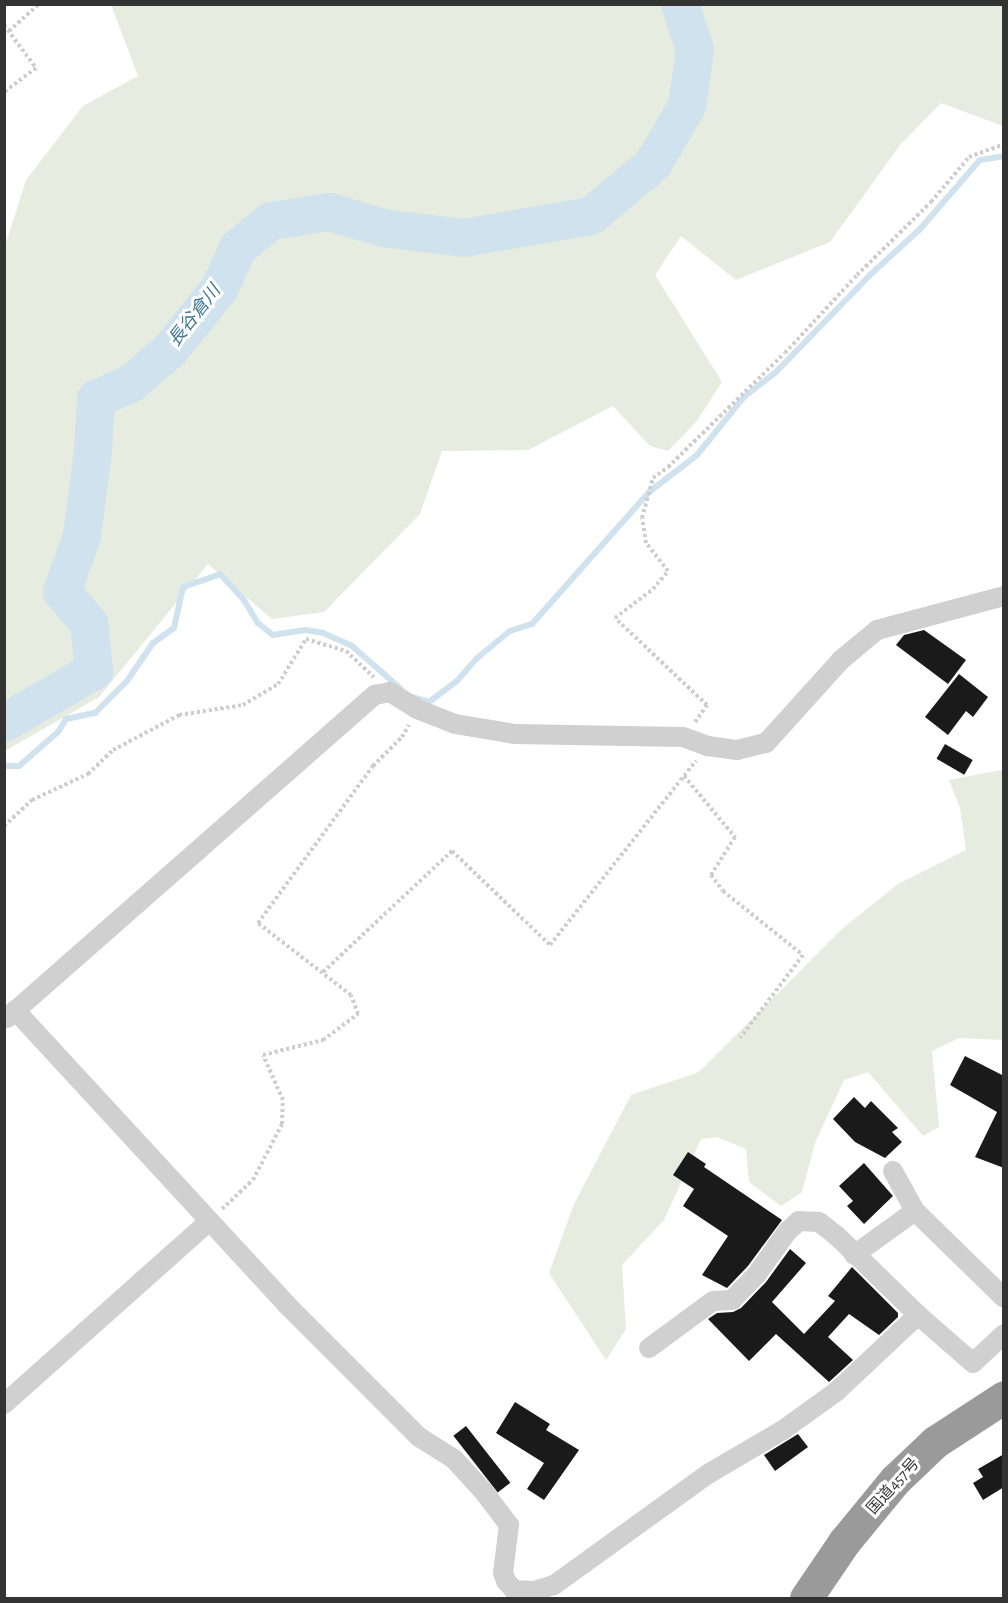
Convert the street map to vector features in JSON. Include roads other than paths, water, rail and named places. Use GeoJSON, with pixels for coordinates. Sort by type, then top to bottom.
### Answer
{"type":"FeatureCollection","features":[{"type":"Feature","properties":{"kind":"highway","name":"国道457号"},"geometry":{"type":"LineString","coordinates":[[806,1599],[844,1542],[895,1480],[935,1442],[1004,1397]]}},
{"type":"Feature","properties":{"kind":"street"},"geometry":{"type":"LineString","coordinates":[[918,1315],[837,1391],[783,1430],[708,1474],[554,1585],[524,1592],[514,1590],[506,1581],[503,1573],[503,1557],[509,1525],[484,1492],[454,1459],[419,1437],[208,1222],[10,1015],[375,695],[390,692],[417,709],[456,724],[515,734],[683,737],[708,746],[737,750],[766,743],[841,660],[877,630],[1004,596]]}},
{"type":"Feature","properties":{"kind":"street"},"geometry":{"type":"LineString","coordinates":[[893,1171],[915,1211],[1004,1298]]}},
{"type":"Feature","properties":{"kind":"street"},"geometry":{"type":"LineString","coordinates":[[854,1255],[915,1211]]}},
{"type":"Feature","properties":{"kind":"street"},"geometry":{"type":"LineString","coordinates":[[650,1348],[713,1301],[732,1300],[757,1275],[787,1232],[799,1221],[819,1222],[837,1236],[918,1315],[974,1362],[1004,1334]]}},
{"type":"Feature","properties":{"kind":"street"},"geometry":{"type":"LineString","coordinates":[[4,1404],[208,1222]]}},
{"type":"Feature","properties":{"kind":"waterway","name":"長谷倉川"},"geometry":{"type":"LineString","coordinates":[[4,723],[94,671],[89,623],[62,592],[82,536],[93,451],[96,399],[132,383],[170,350],[220,288],[238,248],[271,221],[330,212],[383,228],[464,238],[591,216],[653,164],[687,106],[695,50],[680,4]]}},
{"type":"Feature","properties":{"kind":"waterway"},"geometry":{"type":"LineString","coordinates":[[413,697],[429,702],[457,681],[476,659],[510,631],[532,624],[649,492],[697,455],[744,397],[777,371],[870,275],[920,229],[980,160],[1004,156]]}},
{"type":"Feature","properties":{"kind":"waterway"},"geometry":{"type":"LineString","coordinates":[[4,766],[19,766],[58,732],[66,719],[95,713],[127,681],[153,643],[174,628],[183,587],[220,574],[244,600],[258,623],[273,635],[305,630],[323,633],[352,646],[400,688]]}}]}
